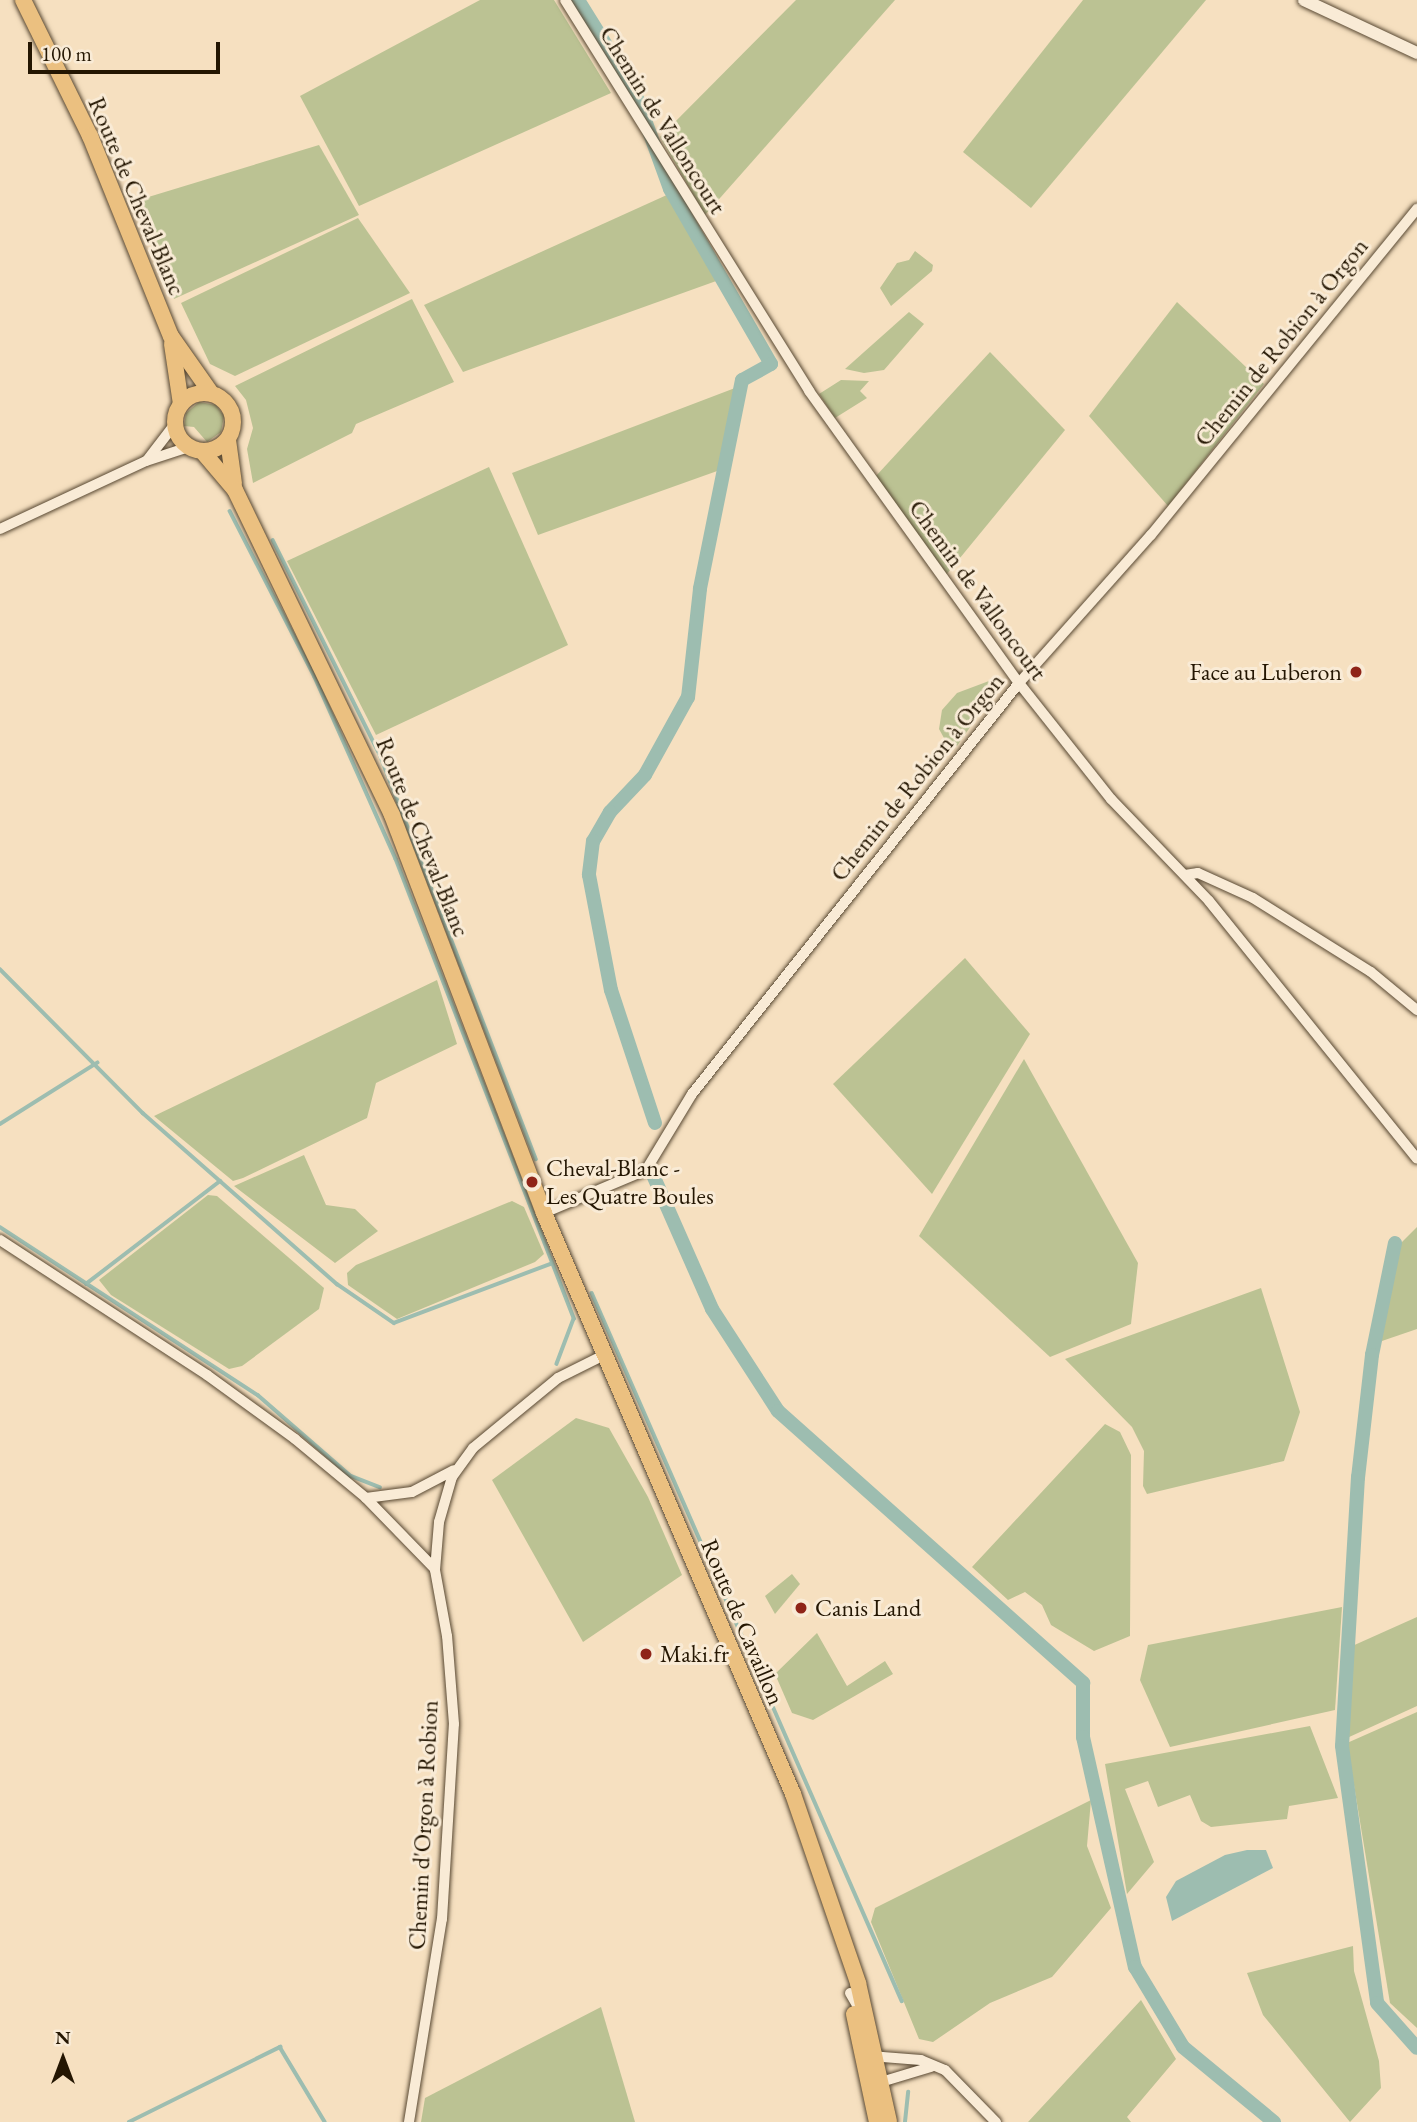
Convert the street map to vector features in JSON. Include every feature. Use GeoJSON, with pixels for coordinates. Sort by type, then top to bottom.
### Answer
{"type":"FeatureCollection","features":[{"type":"Feature","properties":{"kind":"main road","name":"Route de Cheval-Blanc"},"geometry":{"type":"LineString","coordinates":[[23,0],[90,136],[171,336],[211,393]]}},
{"type":"Feature","properties":{"kind":"main road","name":"Route de Cheval-Blanc"},"geometry":{"type":"LineString","coordinates":[[171,336],[181,404]]}},
{"type":"Feature","properties":{"kind":"main road"},"geometry":{"type":"LineString","coordinates":[[211,393],[224,400],[232,412],[234,426],[228,440],[196,449],[175,424],[181,404],[194,394],[211,393]]}},
{"type":"Feature","properties":{"kind":"main road","name":"Route de Cheval-Blanc"},"geometry":{"type":"LineString","coordinates":[[228,440],[235,490]]}},
{"type":"Feature","properties":{"kind":"main road","name":"Route de Cheval-Blanc"},"geometry":{"type":"LineString","coordinates":[[196,449],[235,490],[392,815],[544,1213],[604,1355]]}},
{"type":"Feature","properties":{"kind":"main road","name":"Route de Cavaillon"},"geometry":{"type":"LineString","coordinates":[[604,1355],[793,1794],[859,1983],[872,2055],[877,2122]]}},
{"type":"Feature","properties":{"kind":"main road","name":"Route de Cavaillon"},"geometry":{"type":"LineString","coordinates":[[832,1909],[850,1993],[889,2122]]}},
{"type":"Feature","properties":{"kind":"street","name":"Chemin de Valloncourt"},"geometry":{"type":"LineString","coordinates":[[565,0],[809,391],[1018,684],[1119,808],[1185,875],[1417,1159]]}},
{"type":"Feature","properties":{"kind":"street"},"geometry":{"type":"LineString","coordinates":[[1304,0],[1417,53]]}},
{"type":"Feature","properties":{"kind":"street","name":"Chemin de Robion à Orgon"},"geometry":{"type":"LineString","coordinates":[[544,1213],[646,1170],[692,1094],[1018,684],[1151,535],[1417,209]]}},
{"type":"Feature","properties":{"kind":"street"},"geometry":{"type":"LineString","coordinates":[[146,461],[175,424]]}},
{"type":"Feature","properties":{"kind":"street"},"geometry":{"type":"LineString","coordinates":[[0,529],[146,461],[196,449]]}},
{"type":"Feature","properties":{"kind":"street"},"geometry":{"type":"LineString","coordinates":[[1185,875],[1198,873],[1254,898],[1371,972],[1417,1010]]}},
{"type":"Feature","properties":{"kind":"street"},"geometry":{"type":"LineString","coordinates":[[0,1240],[207,1375],[295,1439],[366,1498],[423,1552],[435,1570]]}},
{"type":"Feature","properties":{"kind":"street","name":"Chemin d'Orgon à Robion"},"geometry":{"type":"LineString","coordinates":[[409,2122],[442,1919],[454,1724],[447,1636],[435,1570],[436,1539],[457,1468],[473,1448],[558,1378],[604,1355]]}},
{"type":"Feature","properties":{"kind":"street"},"geometry":{"type":"LineString","coordinates":[[366,1498],[412,1492],[457,1468]]}},
{"type":"Feature","properties":{"kind":"street"},"geometry":{"type":"LineString","coordinates":[[850,1993],[859,2007],[872,2055],[921,2060],[931,2067],[946,2070],[996,2122]]}},
{"type":"Feature","properties":{"kind":"street"},"geometry":{"type":"LineString","coordinates":[[875,2081],[931,2067]]}},
{"type":"Feature","properties":{"kind":"green space"},"geometry":{"type":"Polygon","coordinates":[[[480,0],[554,0],[611,93],[359,206],[300,96],[480,0]]]}},
{"type":"Feature","properties":{"kind":"green space"},"geometry":{"type":"Polygon","coordinates":[[[796,0],[895,0],[705,215],[660,137],[796,0]]]}},
{"type":"Feature","properties":{"kind":"green space"},"geometry":{"type":"Polygon","coordinates":[[[1083,0],[1206,0],[1031,208],[963,152],[1083,0]]]}},
{"type":"Feature","properties":{"kind":"green space"},"geometry":{"type":"Polygon","coordinates":[[[319,145],[359,215],[174,299],[132,202],[319,145]]]}},
{"type":"Feature","properties":{"kind":"green space"},"geometry":{"type":"Polygon","coordinates":[[[669,194],[719,280],[463,372],[424,305],[669,194]]]}},
{"type":"Feature","properties":{"kind":"green space"},"geometry":{"type":"Polygon","coordinates":[[[358,218],[410,293],[235,376],[210,364],[181,303],[358,218]]]}},
{"type":"Feature","properties":{"kind":"green space"},"geometry":{"type":"Polygon","coordinates":[[[915,251],[933,265],[932,271],[891,306],[880,288],[897,263],[909,260],[915,251]]]}},
{"type":"Feature","properties":{"kind":"green space"},"geometry":{"type":"Polygon","coordinates":[[[412,299],[454,382],[356,424],[352,433],[253,483],[247,449],[253,428],[246,400],[235,386],[412,299]]]}},
{"type":"Feature","properties":{"kind":"green space"},"geometry":{"type":"Polygon","coordinates":[[[1177,302],[1264,384],[1168,506],[1089,416],[1177,302]]]}},
{"type":"Feature","properties":{"kind":"green space"},"geometry":{"type":"Polygon","coordinates":[[[909,312],[924,324],[884,370],[864,373],[845,369],[909,312]]]}},
{"type":"Feature","properties":{"kind":"green space"},"geometry":{"type":"Polygon","coordinates":[[[990,352],[1065,430],[946,575],[876,476],[990,352]]]}},
{"type":"Feature","properties":{"kind":"green space"},"geometry":{"type":"Polygon","coordinates":[[[841,380],[869,381],[860,391],[867,398],[835,418],[819,394],[841,380]]]}},
{"type":"Feature","properties":{"kind":"green space"},"geometry":{"type":"Polygon","coordinates":[[[735,388],[720,470],[538,535],[512,473],[735,388]]]}},
{"type":"Feature","properties":{"kind":"green space"},"geometry":{"type":"Polygon","coordinates":[[[199,402],[216,405],[224,416],[221,432],[207,442],[194,427],[184,426],[186,413],[199,402]]]}},
{"type":"Feature","properties":{"kind":"green space"},"geometry":{"type":"Polygon","coordinates":[[[489,467],[568,645],[376,735],[287,561],[489,467]]]}},
{"type":"Feature","properties":{"kind":"green space"},"geometry":{"type":"Polygon","coordinates":[[[997,678],[991,697],[957,746],[949,747],[939,729],[942,710],[957,693],[997,678]]]}},
{"type":"Feature","properties":{"kind":"green space"},"geometry":{"type":"Polygon","coordinates":[[[965,958],[1030,1034],[932,1194],[833,1084],[965,958]]]}},
{"type":"Feature","properties":{"kind":"green space"},"geometry":{"type":"Polygon","coordinates":[[[437,980],[457,1044],[376,1083],[367,1118],[243,1178],[233,1181],[154,1116],[437,980]]]}},
{"type":"Feature","properties":{"kind":"green space"},"geometry":{"type":"Polygon","coordinates":[[[1024,1059],[1138,1263],[1131,1324],[1050,1357],[919,1236],[1024,1059]]]}},
{"type":"Feature","properties":{"kind":"green space"},"geometry":{"type":"Polygon","coordinates":[[[304,1155],[326,1205],[355,1209],[378,1231],[335,1263],[234,1186],[304,1155]]]}},
{"type":"Feature","properties":{"kind":"green space"},"geometry":{"type":"Polygon","coordinates":[[[208,1195],[217,1196],[324,1288],[319,1309],[242,1366],[229,1369],[111,1295],[99,1280],[208,1195]]]}},
{"type":"Feature","properties":{"kind":"green space"},"geometry":{"type":"Polygon","coordinates":[[[512,1201],[524,1207],[544,1254],[535,1262],[397,1319],[348,1285],[347,1273],[356,1265],[512,1201]]]}},
{"type":"Feature","properties":{"kind":"green space"},"geometry":{"type":"Polygon","coordinates":[[[1417,1227],[1417,1329],[1379,1342],[1397,1247],[1417,1227]]]}},
{"type":"Feature","properties":{"kind":"green space"},"geometry":{"type":"Polygon","coordinates":[[[1261,1288],[1300,1412],[1284,1461],[1147,1494],[1143,1486],[1144,1451],[1132,1427],[1065,1359],[1261,1288]]]}},
{"type":"Feature","properties":{"kind":"green space"},"geometry":{"type":"Polygon","coordinates":[[[576,1418],[609,1428],[648,1497],[682,1575],[583,1642],[492,1480],[576,1418]]]}},
{"type":"Feature","properties":{"kind":"green space"},"geometry":{"type":"Polygon","coordinates":[[[1105,1424],[1120,1432],[1131,1455],[1130,1636],[1094,1651],[1051,1625],[1042,1605],[1025,1592],[1008,1600],[972,1567],[1105,1424]]]}},
{"type":"Feature","properties":{"kind":"green space"},"geometry":{"type":"Polygon","coordinates":[[[792,1574],[800,1584],[775,1614],[765,1596],[792,1574]]]}},
{"type":"Feature","properties":{"kind":"green space"},"geometry":{"type":"Polygon","coordinates":[[[1342,1607],[1335,1710],[1170,1747],[1140,1680],[1148,1645],[1342,1607]]]}},
{"type":"Feature","properties":{"kind":"green space"},"geometry":{"type":"Polygon","coordinates":[[[1417,1617],[1417,1706],[1347,1738],[1350,1647],[1417,1617]]]}},
{"type":"Feature","properties":{"kind":"green space"},"geometry":{"type":"Polygon","coordinates":[[[817,1633],[847,1686],[885,1661],[893,1674],[813,1720],[792,1713],[775,1674],[817,1633]]]}},
{"type":"Feature","properties":{"kind":"green space"},"geometry":{"type":"Polygon","coordinates":[[[1417,1712],[1417,2028],[1390,2003],[1347,1743],[1417,1712]]]}},
{"type":"Feature","properties":{"kind":"green space"},"geometry":{"type":"Polygon","coordinates":[[[1310,1726],[1338,1798],[1289,1806],[1287,1819],[1211,1827],[1201,1821],[1190,1795],[1158,1807],[1148,1781],[1125,1789],[1154,1862],[1127,1894],[1105,1764],[1310,1726]]]}},
{"type":"Feature","properties":{"kind":"green space"},"geometry":{"type":"Polygon","coordinates":[[[1091,1800],[1087,1846],[1111,1908],[1052,1977],[990,2003],[933,2042],[919,2039],[871,1922],[875,1908],[1091,1800]]]}},
{"type":"Feature","properties":{"kind":"green space"},"geometry":{"type":"Polygon","coordinates":[[[1353,1946],[1354,1971],[1379,2061],[1381,2088],[1350,2122],[1263,2015],[1247,1973],[1353,1946]]]}},
{"type":"Feature","properties":{"kind":"green space"},"geometry":{"type":"Polygon","coordinates":[[[1141,2000],[1176,2059],[1127,2117],[1131,2122],[1028,2122],[1141,2000]]]}},
{"type":"Feature","properties":{"kind":"green space"},"geometry":{"type":"Polygon","coordinates":[[[601,2007],[635,2122],[421,2122],[425,2098],[601,2007]]]}},
{"type":"Feature","properties":{"kind":"shaded area"},"geometry":{"type":"Polygon","coordinates":[[[1247,1850],[1266,1850],[1273,1868],[1172,1921],[1166,1897],[1176,1881],[1225,1855],[1247,1850]]]}},
{"type":"Feature","properties":{"kind":"waterway"},"geometry":{"type":"LineString","coordinates":[[578,0],[634,90],[670,189],[771,364],[742,380],[700,589],[688,697],[645,775],[610,812],[593,841],[589,875],[611,990],[655,1123]]}},
{"type":"Feature","properties":{"kind":"waterway"},"geometry":{"type":"LineString","coordinates":[[230,511],[315,677],[396,859],[574,1319],[557,1364]]}},
{"type":"Feature","properties":{"kind":"waterway"},"geometry":{"type":"LineString","coordinates":[[273,540],[381,757],[536,1159]]}},
{"type":"Feature","properties":{"kind":"waterway"},"geometry":{"type":"LineString","coordinates":[[0,969],[143,1113],[337,1284],[394,1323],[550,1264]]}},
{"type":"Feature","properties":{"kind":"waterway"},"geometry":{"type":"LineString","coordinates":[[0,1124],[97,1063]]}},
{"type":"Feature","properties":{"kind":"waterway"},"geometry":{"type":"LineString","coordinates":[[653,1175],[712,1309],[778,1411],[1083,1683],[1083,1737],[1135,1967],[1183,2047],[1274,2122]]}},
{"type":"Feature","properties":{"kind":"waterway"},"geometry":{"type":"LineString","coordinates":[[86,1284],[220,1181]]}},
{"type":"Feature","properties":{"kind":"waterway"},"geometry":{"type":"LineString","coordinates":[[0,1227],[258,1395],[351,1476],[380,1487]]}},
{"type":"Feature","properties":{"kind":"waterway"},"geometry":{"type":"LineString","coordinates":[[1395,1243],[1372,1355],[1358,1477],[1342,1746],[1377,2003],[1417,2048]]}},
{"type":"Feature","properties":{"kind":"waterway"},"geometry":{"type":"LineString","coordinates":[[592,1293],[902,2001]]}},
{"type":"Feature","properties":{"kind":"waterway"},"geometry":{"type":"LineString","coordinates":[[129,2122],[280,2047],[325,2122]]}},
{"type":"Feature","properties":{"kind":"waterway"},"geometry":{"type":"LineString","coordinates":[[905,2122],[908,2092]]}},
{"type":"Feature","properties":{"kind":"place","name":"Face au Luberon"},"geometry":{"type":"Point","coordinates":[1356,672]}},
{"type":"Feature","properties":{"kind":"place","name":"Cheval-Blanc - Les Quatre Boules"},"geometry":{"type":"Point","coordinates":[532,1182]}},
{"type":"Feature","properties":{"kind":"place","name":"Canis Land"},"geometry":{"type":"Point","coordinates":[801,1608]}},
{"type":"Feature","properties":{"kind":"place","name":"Maki.fr"},"geometry":{"type":"Point","coordinates":[646,1654]}}]}
